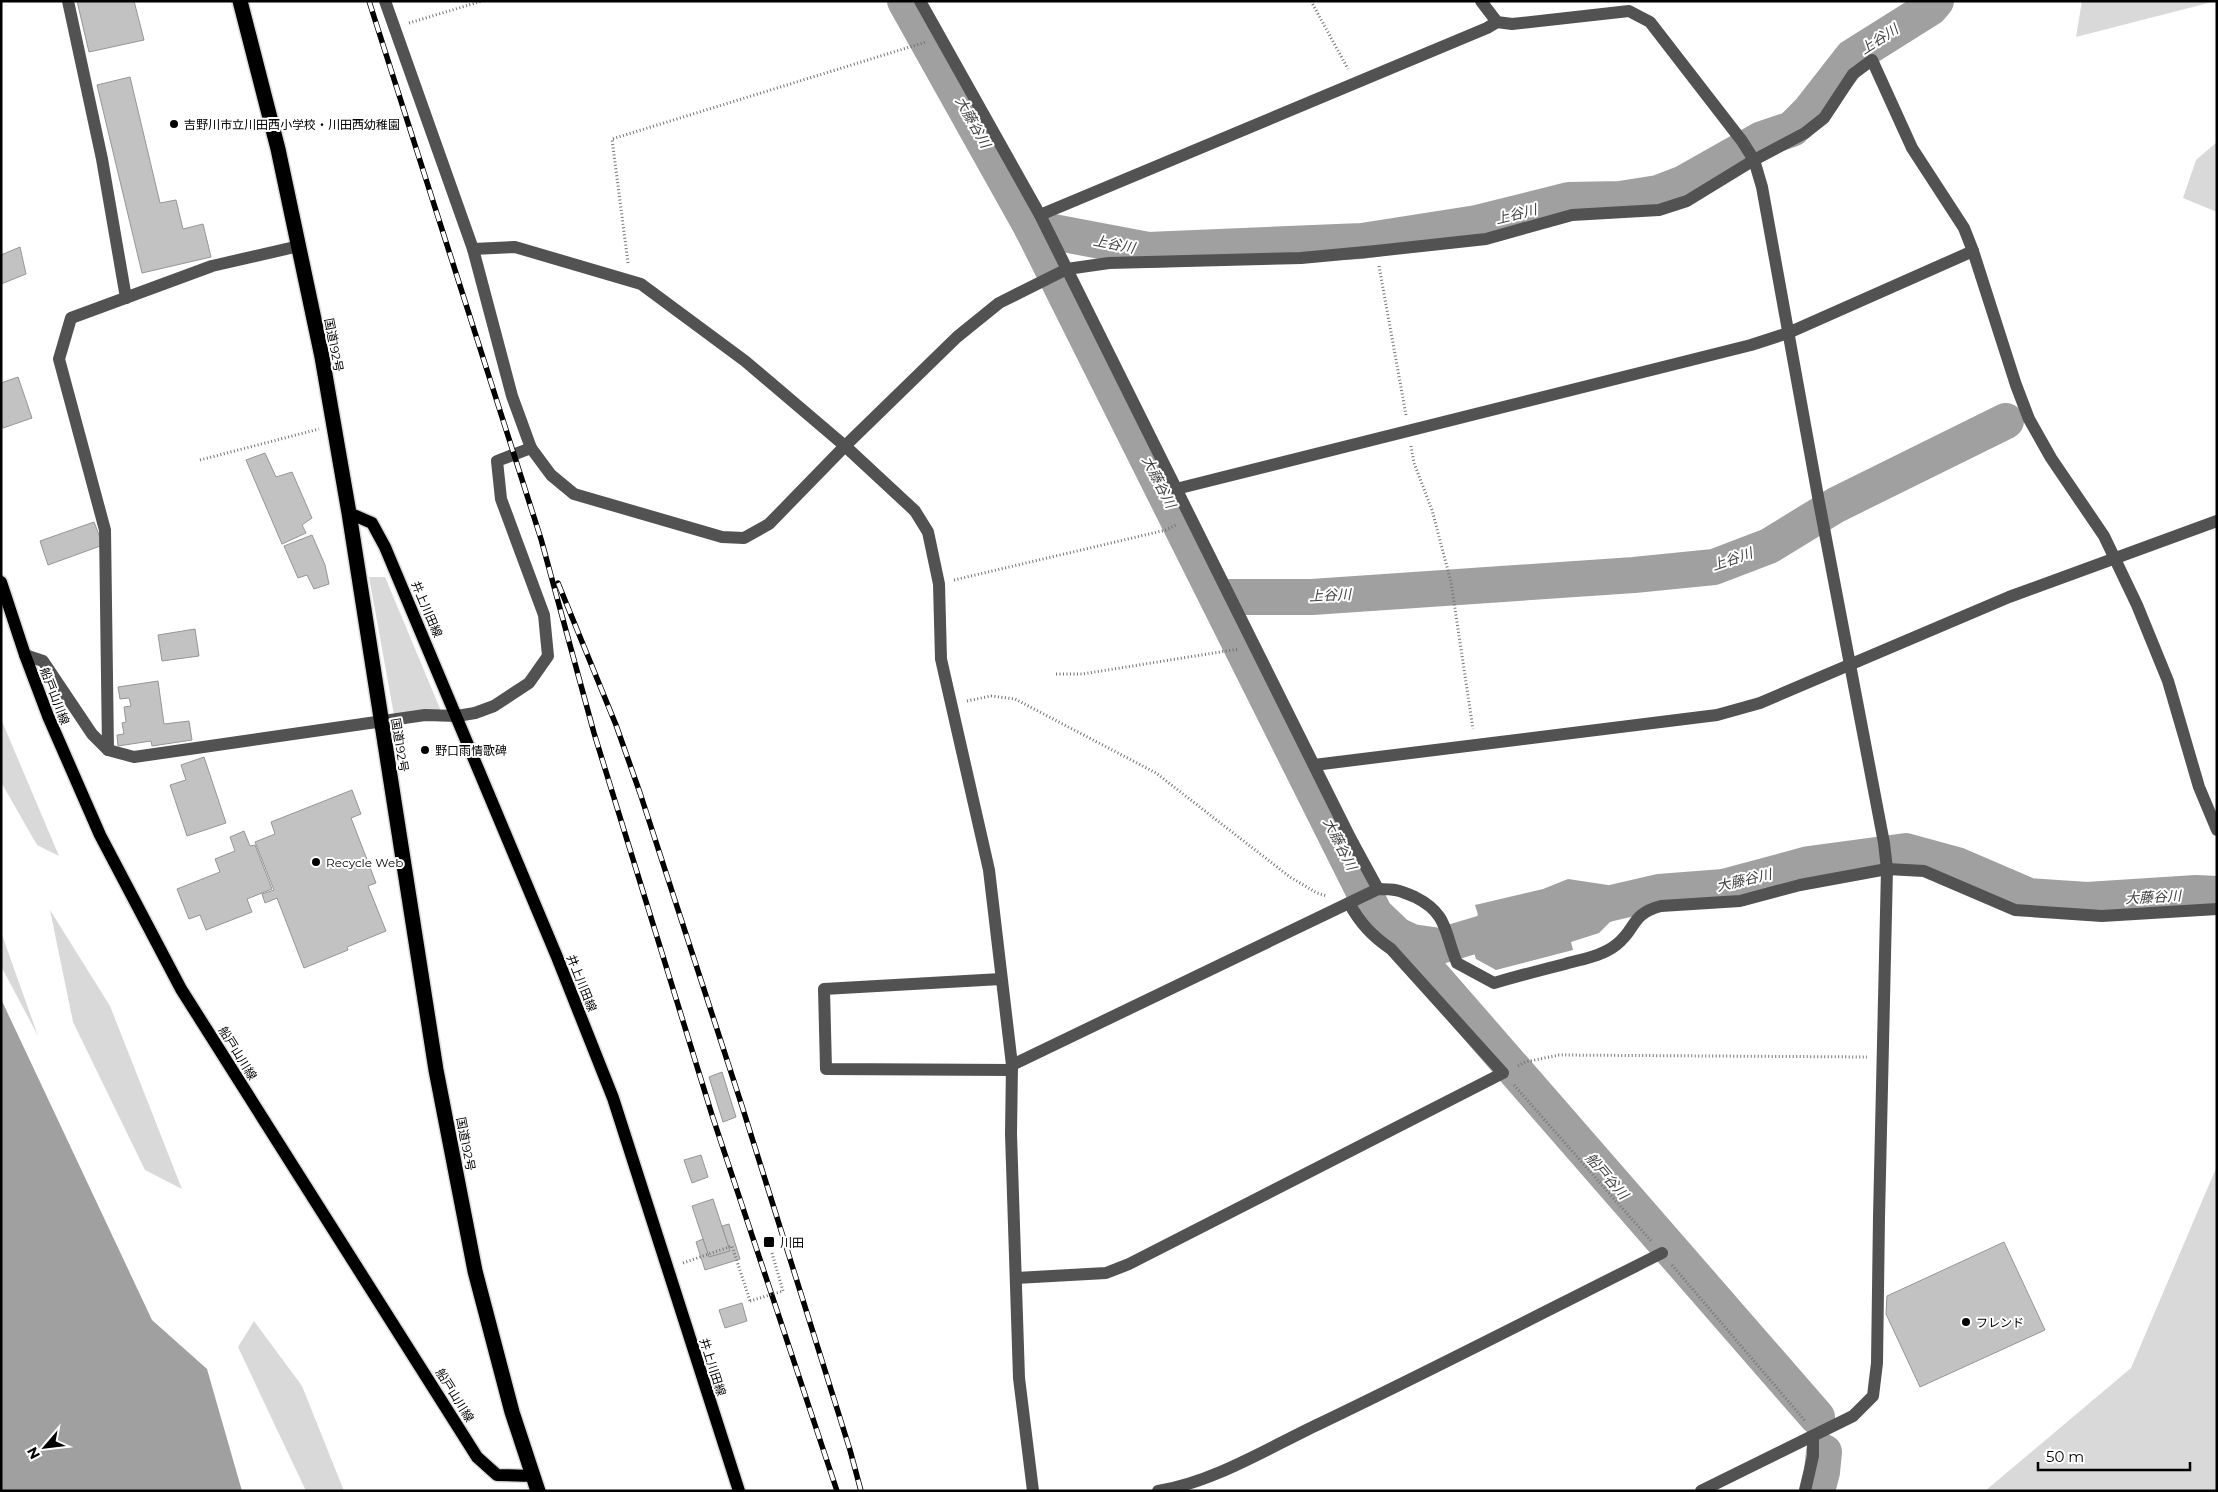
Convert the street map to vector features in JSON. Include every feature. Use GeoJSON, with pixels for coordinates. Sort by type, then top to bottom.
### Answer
{"type":"FeatureCollection","features":[{"type":"Feature","properties":{"kind":"highway","name":"国道192号"},"geometry":{"type":"LineString","coordinates":[[240,1],[278,149],[322,357],[349,513],[436,1070],[475,1271],[492,1342],[535,1484]]}},
{"type":"Feature","properties":{"kind":"main road","name":"井上川田線"},"geometry":{"type":"LineString","coordinates":[[349,513],[372,523],[385,547],[554,948],[613,1098],[739,1491]]}},
{"type":"Feature","properties":{"kind":"main road","name":"船戸山川線"},"geometry":{"type":"LineString","coordinates":[[1,582],[24,655],[48,716],[100,835],[181,989],[477,1457],[497,1475],[535,1484]]}},
{"type":"Feature","properties":{"kind":"street"},"geometry":{"type":"LineString","coordinates":[[68,1],[102,159],[126,298]]}},
{"type":"Feature","properties":{"kind":"street"},"geometry":{"type":"LineString","coordinates":[[385,1],[473,249],[512,396],[531,448],[551,475],[574,494],[722,537],[744,538],[769,524],[845,446],[957,337],[999,303],[1065,271],[1109,263],[1301,258],[1486,239],[1572,215],[1659,210],[1687,201],[1752,157],[1805,132],[1824,118],[1853,74],[1872,60],[1912,148],[1964,228],[2029,419],[2051,458],[2104,536],[2114,557],[2168,681],[2199,787],[2217,830]]}},
{"type":"Feature","properties":{"kind":"street"},"geometry":{"type":"LineString","coordinates":[[920,1],[1043,221],[1065,271],[1349,836],[1364,895],[1364,927],[1373,937],[1391,949],[1503,1074],[1130,1264],[1106,1273],[1016,1278]]}},
{"type":"Feature","properties":{"kind":"street"},"geometry":{"type":"LineString","coordinates":[[1481,1],[1497,22]]}},
{"type":"Feature","properties":{"kind":"street"},"geometry":{"type":"LineString","coordinates":[[1043,221],[1356,82],[1487,28],[1497,22],[1512,24],[1629,11],[1640,15],[1650,22],[1742,141],[1752,157],[1762,187],[1887,864],[1882,1057],[1878,1364],[1873,1396],[1853,1416],[1701,1491]]}},
{"type":"Feature","properties":{"kind":"street"},"geometry":{"type":"LineString","coordinates":[[108,750],[105,530],[59,359],[71,318],[212,266],[299,246]]}},
{"type":"Feature","properties":{"kind":"street"},"geometry":{"type":"LineString","coordinates":[[473,249],[515,247],[640,284],[745,361],[845,446],[915,511],[928,532],[939,584],[941,659],[989,870],[1012,1067],[1011,1134],[1019,1378],[1033,1491]]}},
{"type":"Feature","properties":{"kind":"street"},"geometry":{"type":"LineString","coordinates":[[1176,489],[1751,345],[1788,333],[1973,251]]}},
{"type":"Feature","properties":{"kind":"street"},"geometry":{"type":"LineString","coordinates":[[24,655],[43,661],[92,734],[108,750],[134,757],[382,723],[425,715],[457,716],[494,706],[529,683],[548,656],[544,615],[501,499],[497,461],[531,448]]}},
{"type":"Feature","properties":{"kind":"street"},"geometry":{"type":"LineString","coordinates":[[1314,765],[1717,715],[1760,702],[2009,597],[2114,557],[2217,521]]}},
{"type":"Feature","properties":{"kind":"street"},"geometry":{"type":"LineString","coordinates":[[1001,979],[824,989],[826,1069],[1012,1067],[1364,895],[1397,889],[1429,904],[1438,913],[1449,935],[1457,963],[1494,983],[1594,956],[1615,945],[1628,933],[1640,914],[1650,909],[1661,906],[1740,900],[1887,864],[1924,871],[2015,910],[2102,916],[2217,909]]}},
{"type":"Feature","properties":{"kind":"street"},"geometry":{"type":"LineString","coordinates":[[1158,1491],[1182,1487],[1215,1474],[1365,1402],[1662,1253]]}},
{"type":"Feature","properties":{"kind":"street"},"geometry":{"type":"LineString","coordinates":[[1805,1491],[1813,1456],[1813,1436]]}},
{"type":"Feature","properties":{"kind":"path"},"geometry":{"type":"LineString","coordinates":[[394,28],[482,1]]}},
{"type":"Feature","properties":{"kind":"path"},"geometry":{"type":"LineString","coordinates":[[1311,1],[1356,82]]}},
{"type":"Feature","properties":{"kind":"path"},"geometry":{"type":"LineString","coordinates":[[630,281],[612,139],[920,45]]}},
{"type":"Feature","properties":{"kind":"path"},"geometry":{"type":"LineString","coordinates":[[200,460],[319,429]]}},
{"type":"Feature","properties":{"kind":"path"},"geometry":{"type":"LineString","coordinates":[[939,584],[1166,530],[1176,525]]}},
{"type":"Feature","properties":{"kind":"path"},"geometry":{"type":"LineString","coordinates":[[1451,582],[1475,745]]}},
{"type":"Feature","properties":{"kind":"path"},"geometry":{"type":"LineString","coordinates":[[1056,674],[1082,674],[1235,651]]}},
{"type":"Feature","properties":{"kind":"path"},"geometry":{"type":"LineString","coordinates":[[950,704],[991,696],[1015,699],[1156,773],[1290,877],[1317,893],[1364,895]]}},
{"type":"Feature","properties":{"kind":"path"},"geometry":{"type":"LineString","coordinates":[[1517,1066],[1525,1062],[1559,1055],[1882,1057]]}},
{"type":"Feature","properties":{"kind":"path"},"geometry":{"type":"LineString","coordinates":[[667,1268],[732,1246],[750,1301],[783,1290],[772,1253]]}},
{"type":"Feature","properties":{"kind":"shaded area"},"geometry":{"type":"Polygon","coordinates":[[[2082,1],[2216,1],[2076,37],[2082,1]]]}},
{"type":"Feature","properties":{"kind":"shaded area"},"geometry":{"type":"Polygon","coordinates":[[[2217,142],[2217,212],[2183,198],[2196,160],[2217,142]]]}},
{"type":"Feature","properties":{"kind":"shaded area"},"geometry":{"type":"Polygon","coordinates":[[[369,577],[385,577],[441,711],[394,715],[369,577]]]}},
{"type":"Feature","properties":{"kind":"shaded area"},"geometry":{"type":"Polygon","coordinates":[[[1,719],[59,856],[37,845],[1,782],[1,719]]]}},
{"type":"Feature","properties":{"kind":"shaded area"},"geometry":{"type":"Polygon","coordinates":[[[1568,879],[1608,885],[1619,918],[1610,922],[1599,933],[1571,942],[1573,950],[1496,970],[1476,959],[1466,927],[1478,915],[1475,905],[1543,889],[1568,879]]]}},
{"type":"Feature","properties":{"kind":"shaded area"},"geometry":{"type":"Polygon","coordinates":[[[50,910],[110,1006],[182,1189],[145,1170],[73,1022],[50,910]]]}},
{"type":"Feature","properties":{"kind":"shaded area"},"geometry":{"type":"Polygon","coordinates":[[[1,932],[38,1036],[1,966],[1,932]]]}},
{"type":"Feature","properties":{"kind":"shaded area"},"geometry":{"type":"Polygon","coordinates":[[[1,999],[152,1320],[207,1369],[242,1491],[1,1491],[1,999]]]}},
{"type":"Feature","properties":{"kind":"shaded area"},"geometry":{"type":"Polygon","coordinates":[[[2217,1166],[2217,1491],[1985,1491],[2131,1368],[2217,1166]]]}},
{"type":"Feature","properties":{"kind":"shaded area"},"geometry":{"type":"Polygon","coordinates":[[[254,1321],[302,1386],[344,1491],[306,1491],[238,1347],[254,1321]]]}},
{"type":"Feature","properties":{"kind":"building"},"geometry":{"type":"Polygon","coordinates":[[[77,1],[134,1],[144,40],[89,52],[77,1]]]}},
{"type":"Feature","properties":{"kind":"building"},"geometry":{"type":"Polygon","coordinates":[[[130,77],[160,203],[176,200],[183,229],[203,224],[211,257],[142,273],[97,85],[130,77]]]}},
{"type":"Feature","properties":{"kind":"building"},"geometry":{"type":"Polygon","coordinates":[[[20,247],[26,274],[1,284],[1,255],[20,247]]]}},
{"type":"Feature","properties":{"kind":"building"},"geometry":{"type":"Polygon","coordinates":[[[18,377],[32,418],[3,428],[1,423],[1,383],[18,377]]]}},
{"type":"Feature","properties":{"kind":"building"},"geometry":{"type":"Polygon","coordinates":[[[265,453],[276,477],[292,472],[312,518],[302,525],[306,533],[282,544],[246,460],[265,453]]]}},
{"type":"Feature","properties":{"kind":"building"},"geometry":{"type":"Polygon","coordinates":[[[94,522],[103,545],[48,565],[40,541],[94,522]]]}},
{"type":"Feature","properties":{"kind":"building"},"geometry":{"type":"Polygon","coordinates":[[[312,535],[325,565],[329,584],[314,589],[307,575],[298,578],[284,546],[312,535]]]}},
{"type":"Feature","properties":{"kind":"building"},"geometry":{"type":"Polygon","coordinates":[[[195,629],[199,656],[162,661],[158,635],[195,629]]]}},
{"type":"Feature","properties":{"kind":"building"},"geometry":{"type":"Polygon","coordinates":[[[158,681],[164,724],[189,721],[192,740],[152,746],[151,741],[118,746],[117,735],[124,734],[122,723],[126,722],[124,707],[131,706],[129,698],[120,699],[118,687],[158,681]]]}},
{"type":"Feature","properties":{"kind":"building"},"geometry":{"type":"Polygon","coordinates":[[[204,757],[226,823],[187,836],[170,785],[186,780],[181,765],[204,757]]]}},
{"type":"Feature","properties":{"kind":"building","name":"Recycle Web"},"geometry":{"type":"Polygon","coordinates":[[[352,790],[361,814],[351,818],[376,883],[368,886],[386,931],[347,947],[348,950],[304,968],[277,898],[265,903],[262,894],[274,890],[255,842],[275,834],[271,822],[352,790]]]}},
{"type":"Feature","properties":{"kind":"building"},"geometry":{"type":"Polygon","coordinates":[[[244,831],[250,846],[255,845],[272,889],[247,899],[252,912],[206,930],[200,915],[189,919],[177,889],[220,872],[215,859],[235,851],[230,837],[244,831]]]}},
{"type":"Feature","properties":{"kind":"building"},"geometry":{"type":"Polygon","coordinates":[[[722,1072],[736,1117],[723,1122],[709,1077],[722,1072]]]}},
{"type":"Feature","properties":{"kind":"building"},"geometry":{"type":"Polygon","coordinates":[[[701,1155],[708,1177],[692,1183],[684,1160],[701,1155]]]}},
{"type":"Feature","properties":{"kind":"building"},"geometry":{"type":"Polygon","coordinates":[[[713,1199],[730,1251],[709,1257],[692,1206],[713,1199]]]}},
{"type":"Feature","properties":{"kind":"building"},"geometry":{"type":"Polygon","coordinates":[[[729,1224],[740,1259],[705,1270],[696,1242],[703,1239],[709,1257],[730,1251],[722,1226],[729,1224]]]}},
{"type":"Feature","properties":{"kind":"building","name":"フレンド"},"geometry":{"type":"Polygon","coordinates":[[[2004,1242],[2045,1330],[1920,1387],[1886,1314],[1887,1296],[2004,1242]]]}},
{"type":"Feature","properties":{"kind":"building"},"geometry":{"type":"Polygon","coordinates":[[[742,1303],[747,1321],[725,1328],[719,1310],[742,1303]]]}},
{"type":"Feature","properties":{"kind":"waterway","name":"大藤谷川"},"geometry":{"type":"LineString","coordinates":[[905,1],[1032,228],[1375,914],[1397,935],[1412,942],[1440,946],[1490,931],[1659,892],[1724,887],[1809,864],[1906,851],[1957,865],[2029,896],[2087,900],[2196,893],[2217,894]]}},
{"type":"Feature","properties":{"kind":"waterway","name":"上谷川"},"geometry":{"type":"LineString","coordinates":[[1032,228],[1148,250],[1362,241],[1477,223],[1569,200],[1620,199],[1658,193],[1684,183],[1762,139],[1792,129],[1809,112],[1852,57],[1930,8],[1936,1]]}},
{"type":"Feature","properties":{"kind":"waterway","name":"上谷川"},"geometry":{"type":"LineString","coordinates":[[1217,597],[1312,597],[1634,575],[1714,567],[1769,546],[1836,505],[2006,421]]}},
{"type":"Feature","properties":{"kind":"waterway","name":"船戸谷川"},"geometry":{"type":"LineString","coordinates":[[1397,935],[1817,1417]]}},
{"type":"Feature","properties":{"kind":"waterway","name":"船戸谷川"},"geometry":{"type":"LineString","coordinates":[[1817,1491],[1822,1472],[1824,1452]]}},
{"type":"Feature","properties":{"kind":"railway"},"geometry":{"type":"LineString","coordinates":[[369,1],[541,539],[594,733],[712,1115],[837,1491]]}},
{"type":"Feature","properties":{"kind":"railway"},"geometry":{"type":"LineString","coordinates":[[558,583],[616,725],[640,793],[742,1106],[850,1450],[861,1491]]}},
{"type":"Feature","properties":{"kind":"place","name":"吉野川市立川田西小学校・川田西幼稚園"},"geometry":{"type":"Point","coordinates":[174,124]}},
{"type":"Feature","properties":{"kind":"place","name":"野口雨情歌碑"},"geometry":{"type":"Point","coordinates":[425,750]}},
{"type":"Feature","properties":{"kind":"place","name":"Recycle Web"},"geometry":{"type":"Point","coordinates":[316,862]}},
{"type":"Feature","properties":{"kind":"place","name":"川田"},"geometry":{"type":"Point","coordinates":[769,1242]}},
{"type":"Feature","properties":{"kind":"place","name":"フレンド"},"geometry":{"type":"Point","coordinates":[1966,1322]}}]}
